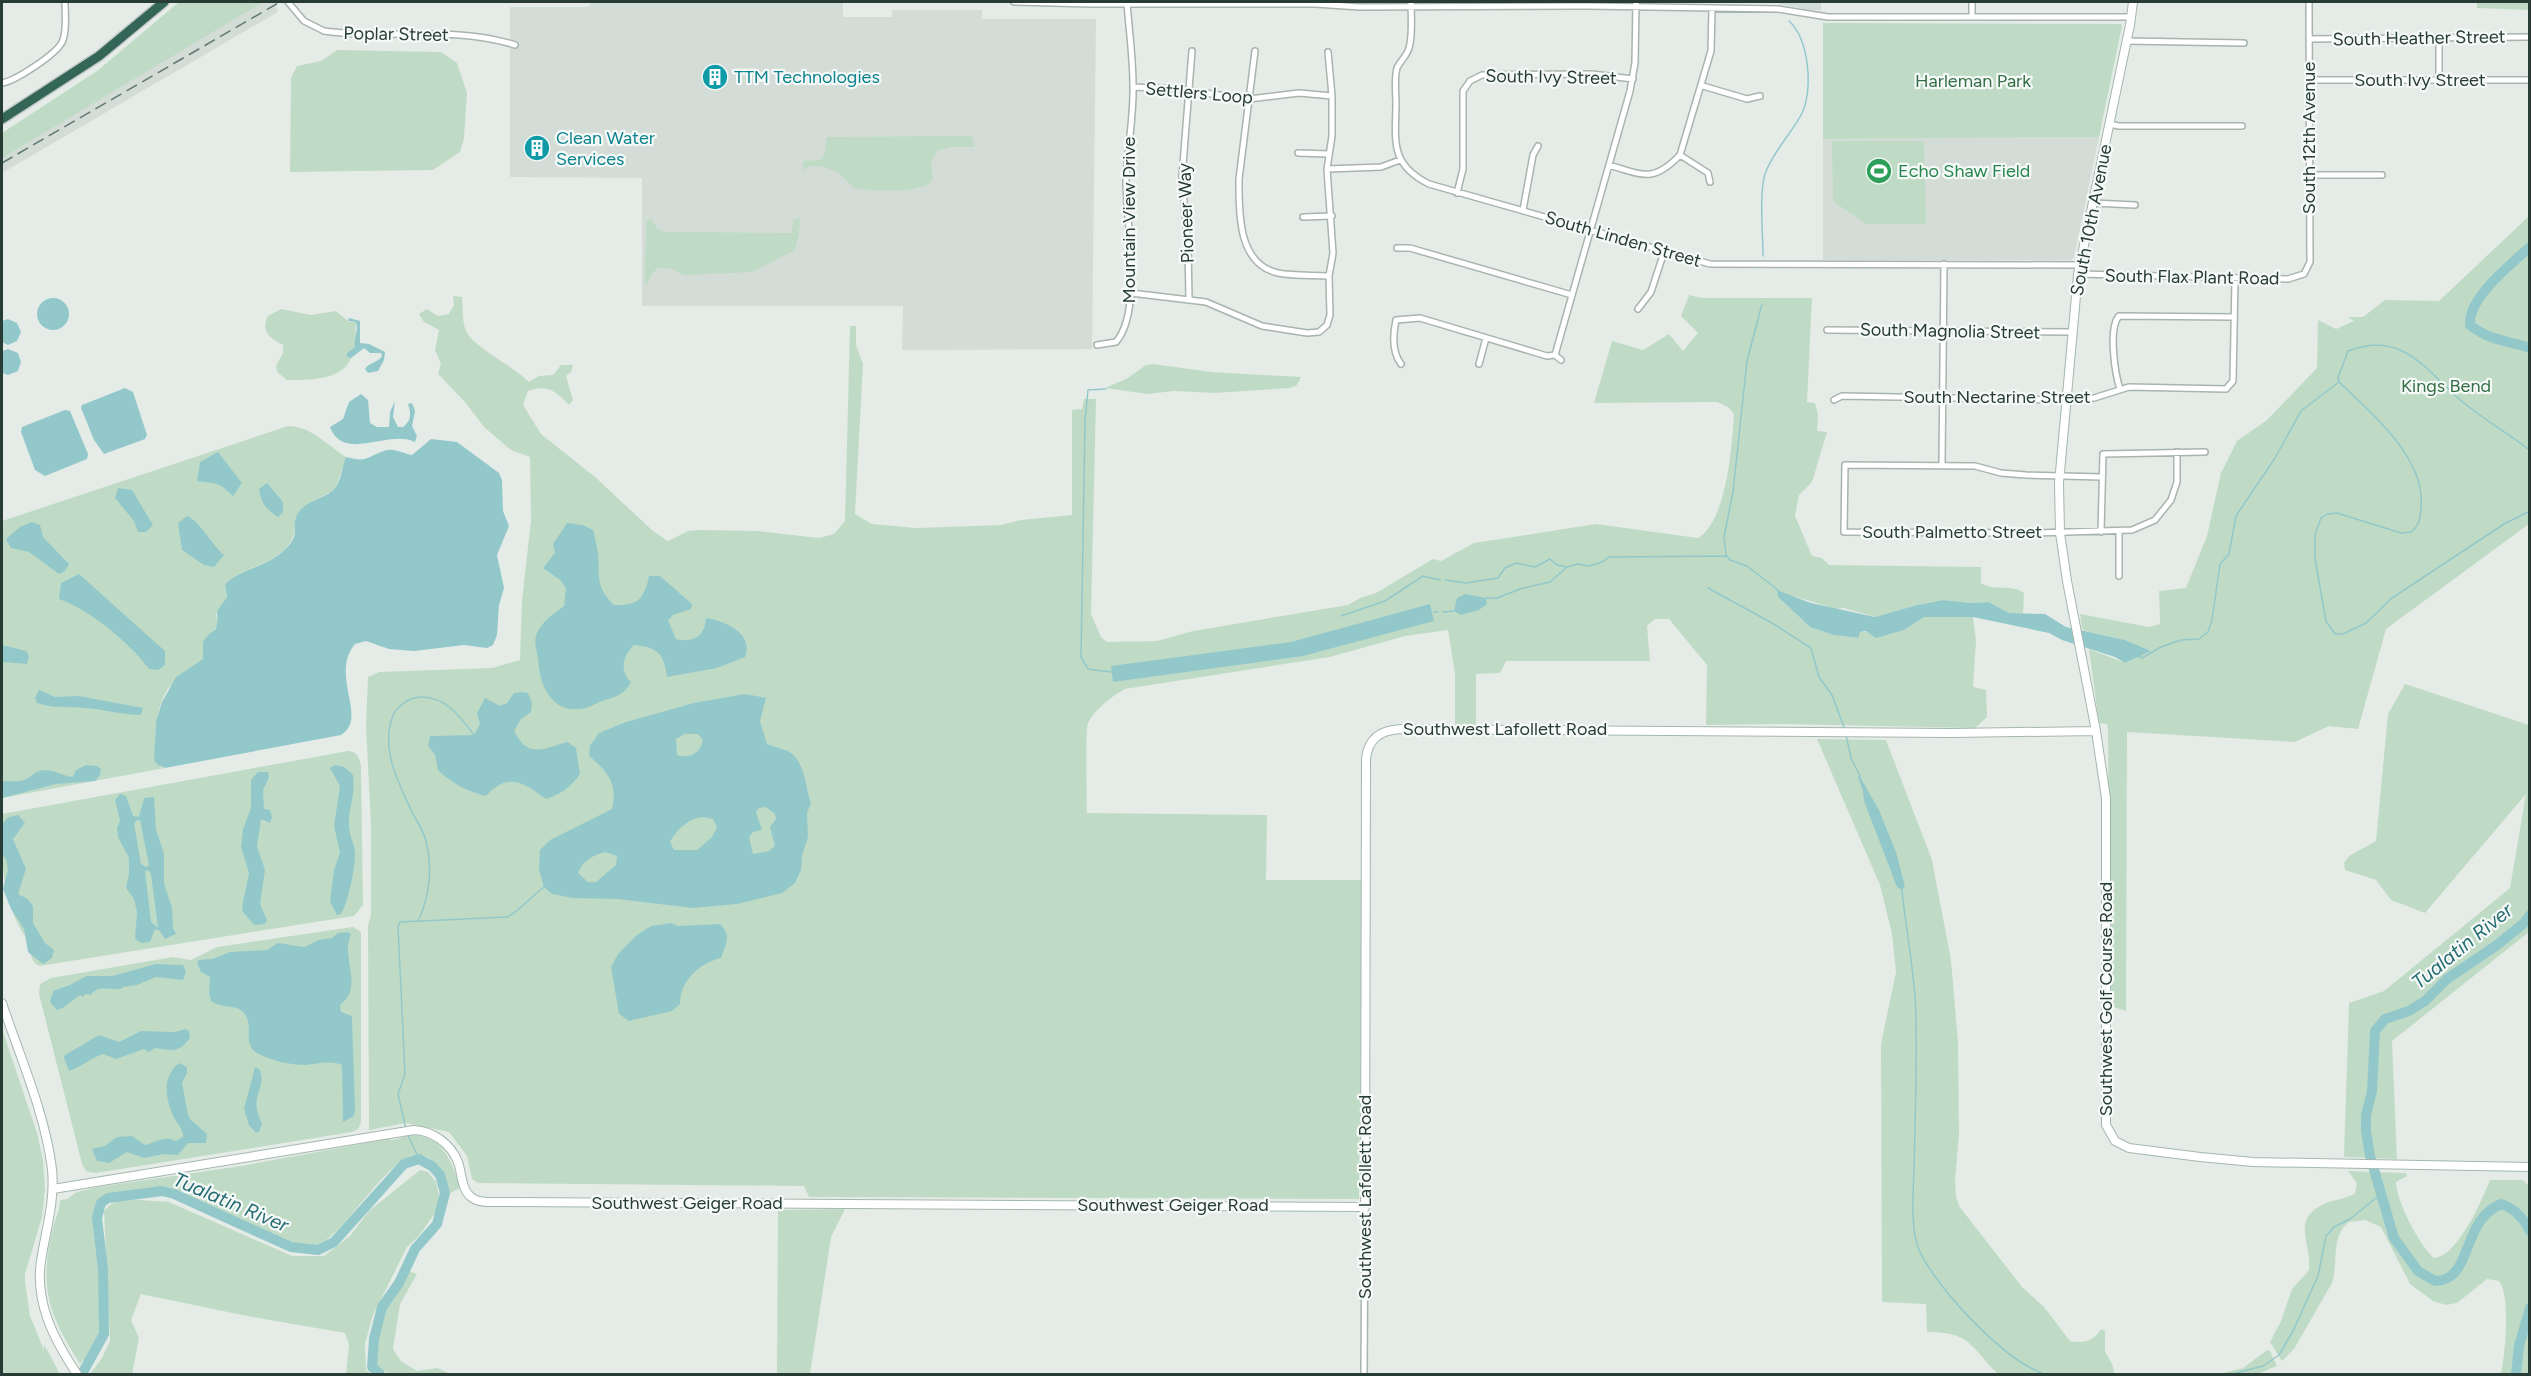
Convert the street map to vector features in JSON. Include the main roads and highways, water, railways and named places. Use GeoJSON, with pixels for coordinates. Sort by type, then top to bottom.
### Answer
{"type":"FeatureCollection","features":[{"type":"Feature","properties":{"kind":"highway"},"geometry":{"type":"LineString","coordinates":[[2,119],[51,89],[107,50],[164,2]]}},
{"type":"Feature","properties":{"kind":"water"},"geometry":{"type":"Polygon","coordinates":[[[53,298],[65,302],[69,314],[65,326],[53,330],[41,326],[37,314],[41,302],[53,298]]]}},
{"type":"Feature","properties":{"kind":"water"},"geometry":{"type":"Polygon","coordinates":[[[349,318],[360,321],[360,343],[369,344],[385,352],[384,360],[378,371],[368,373],[365,369],[382,356],[381,353],[370,353],[364,348],[351,358],[347,357],[347,353],[355,347],[357,328],[356,322],[348,321],[349,318]]]}},
{"type":"Feature","properties":{"kind":"water"},"geometry":{"type":"Polygon","coordinates":[[[8,319],[17,323],[21,332],[17,341],[8,345],[2,342],[2,321],[8,319]]]}},
{"type":"Feature","properties":{"kind":"water"},"geometry":{"type":"Polygon","coordinates":[[[8,349],[18,353],[21,362],[18,371],[8,375],[2,373],[2,351],[8,349]]]}},
{"type":"Feature","properties":{"kind":"water"},"geometry":{"type":"Polygon","coordinates":[[[125,388],[133,392],[147,435],[145,439],[104,454],[94,440],[81,408],[82,405],[125,388]]]}},
{"type":"Feature","properties":{"kind":"water"},"geometry":{"type":"Polygon","coordinates":[[[361,394],[368,400],[370,423],[377,427],[389,427],[390,412],[395,401],[393,417],[398,427],[403,427],[410,416],[408,404],[412,403],[415,411],[412,426],[417,436],[415,442],[393,439],[356,444],[345,443],[336,437],[330,427],[343,419],[349,402],[361,394]]]}},
{"type":"Feature","properties":{"kind":"water"},"geometry":{"type":"Polygon","coordinates":[[[65,410],[70,411],[88,454],[87,459],[45,476],[35,470],[21,432],[22,427],[65,410]]]}},
{"type":"Feature","properties":{"kind":"water"},"geometry":{"type":"Polygon","coordinates":[[[431,439],[457,442],[499,473],[502,480],[503,511],[509,526],[497,555],[504,588],[499,605],[497,635],[493,645],[487,648],[464,645],[414,651],[389,649],[366,641],[355,644],[348,656],[346,669],[351,718],[349,727],[341,735],[165,768],[158,765],[154,760],[156,721],[162,702],[176,677],[203,659],[203,642],[216,628],[217,611],[227,597],[225,584],[238,575],[274,558],[288,546],[294,536],[298,513],[306,505],[328,494],[336,487],[346,457],[365,459],[388,450],[412,455],[431,439]]]}},
{"type":"Feature","properties":{"kind":"water"},"geometry":{"type":"Polygon","coordinates":[[[218,452],[242,483],[233,496],[220,485],[197,481],[200,462],[218,452]]]}},
{"type":"Feature","properties":{"kind":"water"},"geometry":{"type":"Polygon","coordinates":[[[267,483],[283,502],[283,512],[278,517],[267,508],[261,498],[259,489],[267,483]]]}},
{"type":"Feature","properties":{"kind":"water"},"geometry":{"type":"Polygon","coordinates":[[[118,488],[132,490],[153,525],[146,532],[138,532],[134,521],[115,498],[118,488]]]}},
{"type":"Feature","properties":{"kind":"water"},"geometry":{"type":"Polygon","coordinates":[[[187,516],[196,522],[224,555],[214,567],[204,565],[182,550],[178,523],[187,516]]]}},
{"type":"Feature","properties":{"kind":"water"},"geometry":{"type":"Polygon","coordinates":[[[32,522],[40,525],[43,537],[69,564],[65,571],[59,574],[29,552],[11,548],[6,539],[20,527],[32,522]]]}},
{"type":"Feature","properties":{"kind":"water"},"geometry":{"type":"Polygon","coordinates":[[[567,523],[583,525],[593,530],[598,551],[601,587],[614,605],[629,604],[639,600],[649,576],[660,576],[692,604],[691,609],[673,615],[668,620],[676,639],[688,640],[697,637],[703,630],[706,618],[714,620],[729,625],[742,635],[747,649],[745,657],[717,668],[667,677],[662,657],[658,653],[649,648],[634,645],[624,663],[625,673],[631,682],[622,693],[583,709],[570,709],[554,701],[548,694],[541,677],[535,638],[544,622],[564,606],[566,588],[560,580],[543,568],[555,553],[553,544],[567,523]]]}},
{"type":"Feature","properties":{"kind":"water"},"geometry":{"type":"Polygon","coordinates":[[[79,574],[165,651],[165,665],[158,670],[149,669],[132,649],[108,628],[83,611],[59,599],[61,583],[79,574]]]}},
{"type":"Feature","properties":{"kind":"water"},"geometry":{"type":"Polygon","coordinates":[[[1777,590],[1811,603],[1875,617],[1943,600],[1989,602],[2009,613],[2045,614],[2066,627],[2125,640],[2151,651],[2125,663],[2115,657],[2062,640],[2049,633],[1973,617],[1924,617],[1904,630],[1876,638],[1866,631],[1860,632],[1858,638],[1833,635],[1810,627],[1778,597],[1777,590]]]}},
{"type":"Feature","properties":{"kind":"water"},"geometry":{"type":"Polygon","coordinates":[[[1465,594],[1486,598],[1487,604],[1479,610],[1461,615],[1454,611],[1457,598],[1465,594]]]}},
{"type":"Feature","properties":{"kind":"water"},"geometry":{"type":"Polygon","coordinates":[[[1430,604],[1434,621],[1303,656],[1113,682],[1111,666],[1291,642],[1430,604]]]}},
{"type":"Feature","properties":{"kind":"water"},"geometry":{"type":"Polygon","coordinates":[[[2,645],[26,651],[29,656],[27,664],[2,662],[2,645]]]}},
{"type":"Feature","properties":{"kind":"water"},"geometry":{"type":"Polygon","coordinates":[[[39,690],[55,697],[79,696],[143,708],[141,715],[49,706],[37,703],[35,698],[39,690]]]}},
{"type":"Feature","properties":{"kind":"water"},"geometry":{"type":"Polygon","coordinates":[[[514,693],[528,693],[532,703],[531,712],[521,719],[514,731],[522,743],[533,749],[568,742],[576,748],[580,774],[569,787],[546,799],[524,784],[509,782],[494,788],[486,796],[460,786],[438,770],[435,755],[428,746],[430,736],[474,735],[480,724],[477,713],[485,698],[500,706],[507,703],[514,693]]]}},
{"type":"Feature","properties":{"kind":"water"},"geometry":{"type":"Polygon","coordinates":[[[745,694],[766,698],[760,721],[767,744],[789,752],[796,758],[802,770],[811,803],[807,813],[808,837],[802,856],[801,870],[795,883],[782,893],[737,904],[693,908],[617,899],[572,898],[552,894],[544,887],[539,870],[540,850],[550,840],[612,809],[614,793],[610,779],[589,756],[590,746],[599,733],[626,722],[694,703],[745,694]],[[685,734],[676,739],[677,755],[682,756],[697,752],[703,740],[698,734],[685,734]],[[766,807],[759,808],[756,812],[762,830],[753,832],[749,837],[753,854],[769,851],[775,846],[770,827],[776,819],[775,814],[766,807]],[[698,818],[688,822],[676,832],[670,842],[674,850],[697,850],[712,837],[717,827],[713,819],[698,818]],[[605,852],[585,862],[578,873],[588,882],[596,882],[616,865],[617,856],[605,852]]]}},
{"type":"Feature","properties":{"kind":"water"},"geometry":{"type":"Polygon","coordinates":[[[86,765],[97,766],[101,769],[95,781],[56,784],[2,798],[2,782],[4,781],[24,780],[45,770],[73,777],[76,770],[86,765]]]}},
{"type":"Feature","properties":{"kind":"water"},"geometry":{"type":"Polygon","coordinates":[[[335,765],[344,767],[353,775],[354,789],[349,825],[355,852],[349,894],[344,909],[341,914],[337,915],[330,902],[334,870],[340,853],[334,826],[340,786],[330,768],[335,765]]]}},
{"type":"Feature","properties":{"kind":"water"},"geometry":{"type":"Polygon","coordinates":[[[258,772],[268,772],[269,777],[263,790],[264,809],[270,810],[272,817],[270,823],[261,819],[257,846],[265,870],[260,904],[267,920],[265,924],[254,925],[243,912],[242,907],[249,873],[241,847],[243,829],[251,808],[251,780],[258,772]]]}},
{"type":"Feature","properties":{"kind":"water"},"geometry":{"type":"Polygon","coordinates":[[[1859,775],[1879,810],[1896,852],[1905,886],[1902,890],[1897,887],[1864,801],[1859,775]]]}},
{"type":"Feature","properties":{"kind":"water"},"geometry":{"type":"Polygon","coordinates":[[[120,794],[126,796],[133,816],[139,817],[144,798],[154,797],[156,829],[164,854],[164,883],[172,908],[173,928],[176,934],[165,939],[160,931],[155,929],[150,942],[141,943],[135,939],[137,912],[134,899],[126,888],[129,858],[118,837],[117,828],[120,820],[115,800],[120,794]],[[140,820],[134,823],[135,829],[141,864],[146,867],[149,865],[140,820]],[[148,870],[145,871],[151,922],[158,928],[151,874],[148,870]]]}},
{"type":"Feature","properties":{"kind":"water"},"geometry":{"type":"Polygon","coordinates":[[[18,815],[25,823],[13,839],[26,869],[18,894],[28,899],[33,906],[33,923],[45,943],[54,950],[52,958],[43,964],[28,952],[24,929],[11,909],[3,889],[8,870],[6,859],[2,854],[2,824],[9,817],[18,815]]]}},
{"type":"Feature","properties":{"kind":"water"},"geometry":{"type":"Polygon","coordinates":[[[671,923],[678,926],[720,924],[727,937],[721,958],[699,968],[687,980],[683,987],[680,1004],[672,1011],[629,1021],[619,1014],[611,967],[618,954],[637,935],[651,926],[671,923]]]}},
{"type":"Feature","properties":{"kind":"water"},"geometry":{"type":"Polygon","coordinates":[[[338,933],[351,934],[348,953],[352,981],[347,998],[340,1005],[341,1012],[352,1016],[355,1109],[354,1116],[343,1122],[342,1065],[288,1063],[259,1054],[249,1041],[247,1018],[244,1013],[237,1008],[211,1001],[210,977],[201,972],[197,963],[199,960],[212,959],[230,952],[267,950],[278,943],[304,947],[319,940],[332,938],[338,933]]]}},
{"type":"Feature","properties":{"kind":"water"},"geometry":{"type":"Polygon","coordinates":[[[156,964],[183,965],[186,972],[183,980],[156,977],[121,989],[100,989],[91,995],[85,994],[83,997],[80,995],[57,1010],[50,1002],[53,991],[86,976],[112,976],[156,964]]]}},
{"type":"Feature","properties":{"kind":"water"},"geometry":{"type":"Polygon","coordinates":[[[186,1029],[189,1031],[190,1038],[182,1047],[174,1050],[155,1048],[149,1052],[144,1049],[116,1059],[103,1054],[69,1071],[64,1058],[65,1055],[99,1035],[119,1042],[141,1031],[174,1032],[186,1029]]]}},
{"type":"Feature","properties":{"kind":"water"},"geometry":{"type":"Polygon","coordinates":[[[179,1063],[187,1067],[182,1083],[188,1114],[190,1119],[207,1134],[206,1143],[188,1143],[178,1155],[164,1154],[144,1158],[127,1152],[109,1163],[97,1161],[92,1149],[105,1146],[117,1137],[132,1136],[145,1145],[164,1139],[176,1141],[183,1137],[170,1109],[167,1095],[170,1075],[179,1063]]]}},
{"type":"Feature","properties":{"kind":"water"},"geometry":{"type":"Polygon","coordinates":[[[255,1067],[259,1069],[262,1077],[257,1102],[262,1124],[259,1132],[255,1132],[249,1125],[244,1109],[255,1067]]]}},
{"type":"Feature","properties":{"kind":"waterway"},"geometry":{"type":"LineString","coordinates":[[1763,256],[1762,203],[1765,174],[1772,159],[1801,115],[1807,93],[1805,52],[1796,29],[1789,21]]}},
{"type":"Feature","properties":{"kind":"waterway","name":"Tualatin River"},"geometry":{"type":"LineString","coordinates":[[2530,247],[2483,293],[2471,315],[2470,325],[2491,337],[2530,348]]}},
{"type":"Feature","properties":{"kind":"waterway"},"geometry":{"type":"LineString","coordinates":[[1726,555],[1724,537],[1733,492],[1747,361],[1762,304]]}},
{"type":"Feature","properties":{"kind":"waterway"},"geometry":{"type":"LineString","coordinates":[[2339,381],[2338,378],[2348,351],[2382,345],[2396,349],[2421,364],[2465,404],[2528,449]]}},
{"type":"Feature","properties":{"kind":"waterway"},"geometry":{"type":"LineString","coordinates":[[2138,656],[2142,658],[2161,647],[2181,640],[2199,639],[2208,632],[2212,620],[2220,564],[2229,554],[2236,516],[2275,458],[2301,411],[2339,382]]}},
{"type":"Feature","properties":{"kind":"waterway"},"geometry":{"type":"LineString","coordinates":[[2340,383],[2381,423],[2406,455],[2415,472],[2420,489],[2421,507],[2418,524],[2411,532],[2401,533],[2337,513],[2327,514],[2321,518],[2315,534],[2315,559],[2326,621],[2335,634],[2343,634],[2366,623],[2392,598],[2504,524],[2530,511]]}},
{"type":"Feature","properties":{"kind":"waterway"},"geometry":{"type":"LineString","coordinates":[[1106,389],[1088,390],[1085,421],[1081,657],[1088,669],[1111,672]]}},
{"type":"Feature","properties":{"kind":"waterway"},"geometry":{"type":"LineString","coordinates":[[1486,598],[1497,598],[1520,589],[1550,582],[1567,567],[1578,564],[1589,566],[1609,557],[1727,556],[1730,560],[1747,566],[1778,590]]}},
{"type":"Feature","properties":{"kind":"waterway"},"geometry":{"type":"LineString","coordinates":[[1445,580],[1466,583],[1498,578],[1505,568],[1516,563],[1535,567],[1550,559],[1557,565],[1567,567]]}},
{"type":"Feature","properties":{"kind":"waterway"},"geometry":{"type":"LineString","coordinates":[[1341,616],[1385,601],[1423,576],[1440,580]]}},
{"type":"Feature","properties":{"kind":"waterway"},"geometry":{"type":"LineString","coordinates":[[1708,588],[1772,623],[1811,648],[1819,677],[1832,695],[1845,730]]}},
{"type":"Feature","properties":{"kind":"waterway"},"geometry":{"type":"LineString","coordinates":[[1443,612],[1454,611]]}},
{"type":"Feature","properties":{"kind":"waterway"},"geometry":{"type":"LineString","coordinates":[[419,919],[428,890],[429,858],[424,835],[393,767],[389,743],[392,718],[406,701],[420,697],[429,698],[451,708],[474,735]]}},
{"type":"Feature","properties":{"kind":"waterway"},"geometry":{"type":"LineString","coordinates":[[1846,735],[1851,758],[1860,776]]}},
{"type":"Feature","properties":{"kind":"waterway"},"geometry":{"type":"LineString","coordinates":[[406,1129],[398,1094],[405,1074],[398,927],[400,922],[507,917],[544,887]]}},
{"type":"Feature","properties":{"kind":"waterway"},"geometry":{"type":"LineString","coordinates":[[1902,890],[1916,1005],[1913,1213],[1917,1244],[1929,1268],[1942,1286],[1974,1322],[2010,1355],[2044,1374]]}},
{"type":"Feature","properties":{"kind":"waterway","name":"Tualatin River"},"geometry":{"type":"LineString","coordinates":[[2530,915],[2523,924],[2497,945],[2447,979],[2425,1001],[2409,1011],[2385,1019],[2375,1031],[2372,1091],[2366,1115],[2370,1156],[2394,1238],[2418,1271],[2435,1281],[2447,1278],[2456,1271],[2479,1223],[2488,1212],[2501,1204],[2518,1214],[2530,1231]]}},
{"type":"Feature","properties":{"kind":"waterway"},"geometry":{"type":"LineString","coordinates":[[407,1133],[419,1159]]}},
{"type":"Feature","properties":{"kind":"waterway","name":"Tualatin River"},"geometry":{"type":"LineString","coordinates":[[82,1374],[104,1334],[103,1269],[97,1218],[101,1203],[108,1198],[162,1191],[174,1194],[291,1247],[318,1250],[334,1242],[404,1164],[419,1159],[432,1166],[440,1175],[445,1193],[437,1224],[415,1249],[399,1283],[382,1307],[374,1339],[372,1367],[380,1374]]}},
{"type":"Feature","properties":{"kind":"waterway"},"geometry":{"type":"LineString","coordinates":[[2232,1374],[2263,1366],[2279,1355],[2293,1331],[2318,1276],[2326,1236],[2334,1227],[2350,1219],[2381,1194]]}},
{"type":"Feature","properties":{"kind":"waterway","name":"Tualatin River"},"geometry":{"type":"LineString","coordinates":[[2516,1374],[2519,1346],[2530,1308]]}},
{"type":"Feature","properties":{"kind":"railway"},"geometry":{"type":"LineString","coordinates":[[2,163],[280,2]]}},
{"type":"Feature","properties":{"kind":"place","name":"TTM Technologies"},"geometry":{"type":"Point","coordinates":[715,77]}},
{"type":"Feature","properties":{"kind":"place","name":"Clean Water Services"},"geometry":{"type":"Point","coordinates":[537,148]}},
{"type":"Feature","properties":{"kind":"place","name":"Echo Shaw Field"},"geometry":{"type":"Point","coordinates":[1879,171]}},
{"type":"Feature","properties":{"kind":"park label","name":"Harleman Park"},"geometry":{"type":"Point","coordinates":[1973,81]}},
{"type":"Feature","properties":{"kind":"park label","name":"Kings Bend"},"geometry":{"type":"Point","coordinates":[2446,386]}}]}
